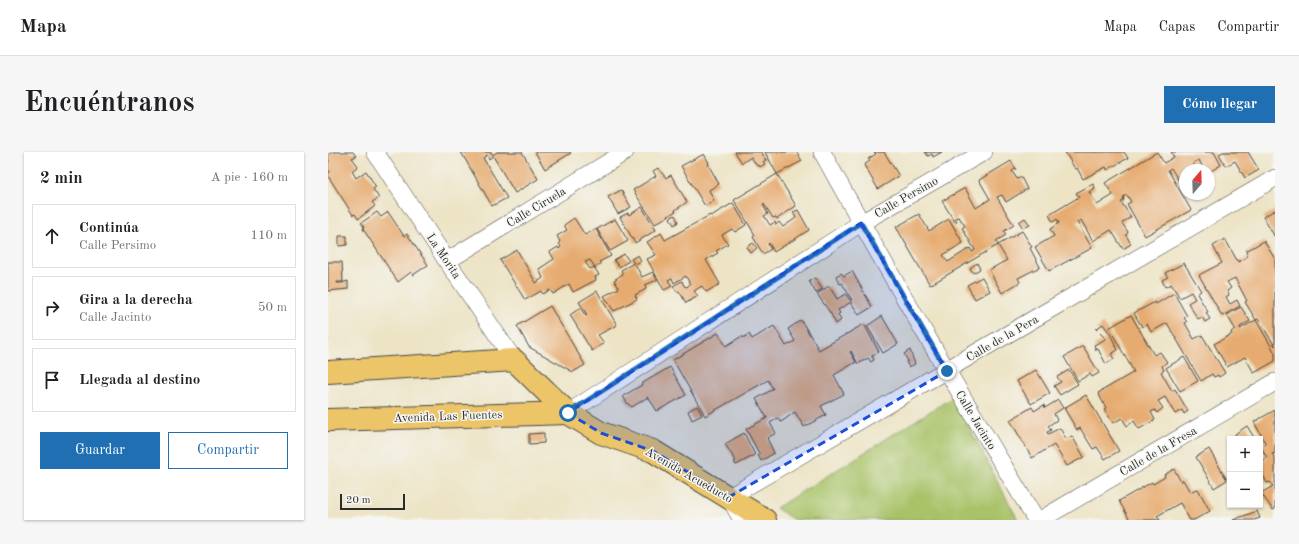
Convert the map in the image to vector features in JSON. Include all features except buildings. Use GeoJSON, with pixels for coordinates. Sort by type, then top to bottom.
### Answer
{"type":"FeatureCollection","features":[{"type":"Feature","properties":{"kind":"main road","name":"Avenida Acueducto"},"geometry":{"type":"LineString","coordinates":[[514,360],[568,413],[601,433],[653,451],[765,520]]}},
{"type":"Feature","properties":{"kind":"main road"},"geometry":{"type":"LineString","coordinates":[[328,372],[514,360]]}},
{"type":"Feature","properties":{"kind":"main road","name":"Avenida Las Fuentes"},"geometry":{"type":"LineString","coordinates":[[328,420],[568,413]]}},
{"type":"Feature","properties":{"kind":"street","name":"La Morita"},"geometry":{"type":"LineString","coordinates":[[375,152],[514,360]]}},
{"type":"Feature","properties":{"kind":"street","name":"Calle Ciruela"},"geometry":{"type":"LineString","coordinates":[[447,261],[625,152]]}},
{"type":"Feature","properties":{"kind":"street","name":"Calle Jacinto"},"geometry":{"type":"LineString","coordinates":[[822,152],[861,223],[947,371],[1036,520]]}},
{"type":"Feature","properties":{"kind":"street","name":"Calle Persimo"},"geometry":{"type":"LineString","coordinates":[[568,413],[861,223],[984,152]]}},
{"type":"Feature","properties":{"kind":"street","name":"Calle de la Pera"},"geometry":{"type":"LineString","coordinates":[[729,497],[1275,178]]}},
{"type":"Feature","properties":{"kind":"street","name":"Calle de la Fresa"},"geometry":{"type":"LineString","coordinates":[[1040,520],[1275,382]]}},
{"type":"Feature","properties":{"kind":"street"},"geometry":{"type":"LineString","coordinates":[[729,497],[742,520]]}},
{"type":"Feature","properties":{"kind":"highlighted area"},"geometry":{"type":"Polygon","coordinates":[[[861,223],[947,371],[729,497],[653,451],[601,433],[568,413],[861,223]]]}},
{"type":"Feature","properties":{"kind":"green space"},"geometry":{"type":"Polygon","coordinates":[[[953,397],[1018,520],[794,520],[776,508],[953,397]]]}},
{"type":"Feature","properties":{"kind":"route"},"geometry":{"type":"LineString","coordinates":[[568,413],[861,223],[947,371]]}}]}
